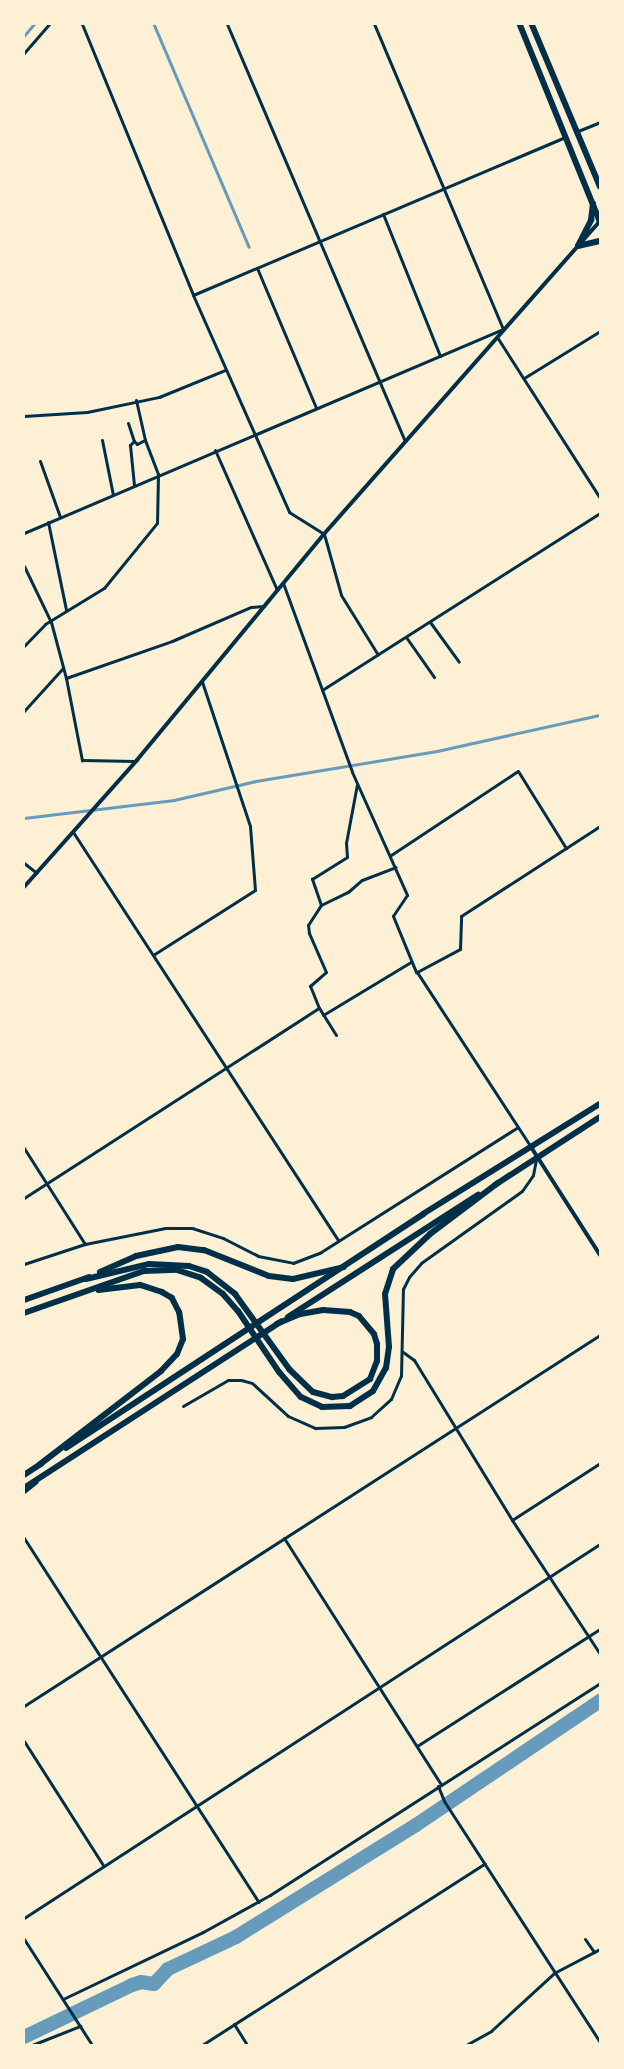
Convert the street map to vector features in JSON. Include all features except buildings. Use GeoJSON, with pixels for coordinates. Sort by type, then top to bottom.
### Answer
{"type":"FeatureCollection","features":[{"type":"Feature","properties":{"kind":"highway"},"geometry":{"type":"LineString","coordinates":[[520,24],[600,221]]}},
{"type":"Feature","properties":{"kind":"highway"},"geometry":{"type":"LineString","coordinates":[[532,24],[600,186]]}},
{"type":"Feature","properties":{"kind":"highway"},"geometry":{"type":"LineString","coordinates":[[578,246],[591,220],[592,200]]}},
{"type":"Feature","properties":{"kind":"highway"},"geometry":{"type":"LineString","coordinates":[[578,246],[600,241]]}},
{"type":"Feature","properties":{"kind":"highway"},"geometry":{"type":"LineString","coordinates":[[24,1474],[600,1104]]}},
{"type":"Feature","properties":{"kind":"highway"},"geometry":{"type":"LineString","coordinates":[[24,1488],[600,1117]]}},
{"type":"Feature","properties":{"kind":"highway"},"geometry":{"type":"LineString","coordinates":[[24,1313],[90,1292],[144,1271],[177,1270],[209,1283],[238,1311],[291,1388],[310,1403],[335,1408],[362,1400],[381,1380],[386,1368],[389,1347],[385,1294],[393,1269],[430,1234],[498,1183]]}},
{"type":"Feature","properties":{"kind":"highway"},"geometry":{"type":"LineString","coordinates":[[86,1279],[136,1256],[178,1247],[204,1250],[270,1276],[293,1279],[344,1267]]}},
{"type":"Feature","properties":{"kind":"highway"},"geometry":{"type":"LineString","coordinates":[[24,1300],[86,1279],[149,1264],[177,1263],[207,1272],[223,1283],[244,1305],[302,1384],[313,1392],[332,1397],[343,1396],[362,1387],[374,1371],[378,1353],[371,1329],[350,1312],[308,1313],[277,1324]]}},
{"type":"Feature","properties":{"kind":"highway"},"geometry":{"type":"LineString","coordinates":[[39,1464],[161,1371],[177,1354],[183,1339],[180,1312],[172,1298],[162,1292],[140,1285],[90,1292]]}},
{"type":"Feature","properties":{"kind":"street"},"geometry":{"type":"LineString","coordinates":[[24,53],[49,24]]}},
{"type":"Feature","properties":{"kind":"street"},"geometry":{"type":"LineString","coordinates":[[82,24],[193,295],[289,512],[324,534],[341,595],[378,655]]}},
{"type":"Feature","properties":{"kind":"street"},"geometry":{"type":"LineString","coordinates":[[227,24],[406,440]]}},
{"type":"Feature","properties":{"kind":"street"},"geometry":{"type":"LineString","coordinates":[[374,24],[504,329]]}},
{"type":"Feature","properties":{"kind":"street"},"geometry":{"type":"LineString","coordinates":[[578,131],[600,122]]}},
{"type":"Feature","properties":{"kind":"street"},"geometry":{"type":"LineString","coordinates":[[193,295],[322,242],[567,136]]}},
{"type":"Feature","properties":{"kind":"street"},"geometry":{"type":"LineString","coordinates":[[383,214],[440,356]]}},
{"type":"Feature","properties":{"kind":"street"},"geometry":{"type":"LineString","coordinates":[[24,887],[135,761],[324,534],[600,221]]}},
{"type":"Feature","properties":{"kind":"street"},"geometry":{"type":"LineString","coordinates":[[258,268],[316,408]]}},
{"type":"Feature","properties":{"kind":"street"},"geometry":{"type":"LineString","coordinates":[[24,533],[158,474],[504,329]]}},
{"type":"Feature","properties":{"kind":"street"},"geometry":{"type":"LineString","coordinates":[[524,378],[600,331]]}},
{"type":"Feature","properties":{"kind":"street"},"geometry":{"type":"LineString","coordinates":[[497,336],[600,498]]}},
{"type":"Feature","properties":{"kind":"street"},"geometry":{"type":"LineString","coordinates":[[24,416],[86,412],[169,394],[225,370]]}},
{"type":"Feature","properties":{"kind":"street"},"geometry":{"type":"LineString","coordinates":[[24,646],[66,610],[104,588],[157,523],[158,474],[145,440],[136,400]]}},
{"type":"Feature","properties":{"kind":"street"},"geometry":{"type":"LineString","coordinates":[[128,423],[134,441],[137,444],[145,440]]}},
{"type":"Feature","properties":{"kind":"street"},"geometry":{"type":"LineString","coordinates":[[102,440],[113,495]]}},
{"type":"Feature","properties":{"kind":"street"},"geometry":{"type":"LineString","coordinates":[[134,441],[130,445],[134,485]]}},
{"type":"Feature","properties":{"kind":"street"},"geometry":{"type":"LineString","coordinates":[[215,450],[277,590]]}},
{"type":"Feature","properties":{"kind":"street"},"geometry":{"type":"LineString","coordinates":[[40,461],[60,517]]}},
{"type":"Feature","properties":{"kind":"street"},"geometry":{"type":"LineString","coordinates":[[322,690],[600,513]]}},
{"type":"Feature","properties":{"kind":"street"},"geometry":{"type":"LineString","coordinates":[[48,522],[66,610]]}},
{"type":"Feature","properties":{"kind":"street"},"geometry":{"type":"LineString","coordinates":[[24,566],[51,622],[64,668],[82,760],[135,761]]}},
{"type":"Feature","properties":{"kind":"street"},"geometry":{"type":"LineString","coordinates":[[283,583],[352,772],[391,854],[407,895],[393,916],[411,962],[600,1255]]}},
{"type":"Feature","properties":{"kind":"street"},"geometry":{"type":"LineString","coordinates":[[66,678],[172,641],[251,607],[264,606]]}},
{"type":"Feature","properties":{"kind":"street"},"geometry":{"type":"LineString","coordinates":[[430,622],[458,662]]}},
{"type":"Feature","properties":{"kind":"street"},"geometry":{"type":"LineString","coordinates":[[406,637],[434,677]]}},
{"type":"Feature","properties":{"kind":"street"},"geometry":{"type":"LineString","coordinates":[[24,711],[64,668]]}},
{"type":"Feature","properties":{"kind":"street"},"geometry":{"type":"LineString","coordinates":[[153,955],[255,890],[250,826],[202,681]]}},
{"type":"Feature","properties":{"kind":"street"},"geometry":{"type":"LineString","coordinates":[[391,854],[518,771],[566,848]]}},
{"type":"Feature","properties":{"kind":"street"},"geometry":{"type":"LineString","coordinates":[[322,905],[312,879],[347,856],[346,843],[357,784]]}},
{"type":"Feature","properties":{"kind":"street"},"geometry":{"type":"LineString","coordinates":[[416,972],[460,949],[461,916],[600,826]]}},
{"type":"Feature","properties":{"kind":"street"},"geometry":{"type":"LineString","coordinates":[[73,832],[338,1240]]}},
{"type":"Feature","properties":{"kind":"street"},"geometry":{"type":"LineString","coordinates":[[24,862],[37,873]]}},
{"type":"Feature","properties":{"kind":"street"},"geometry":{"type":"LineString","coordinates":[[336,1035],[319,1008],[310,986],[326,972],[308,925],[322,905],[348,892],[362,880],[396,867]]}},
{"type":"Feature","properties":{"kind":"street"},"geometry":{"type":"LineString","coordinates":[[324,1015],[411,962]]}},
{"type":"Feature","properties":{"kind":"street"},"geometry":{"type":"LineString","coordinates":[[24,1198],[319,1008]]}},
{"type":"Feature","properties":{"kind":"street"},"geometry":{"type":"LineString","coordinates":[[24,1264],[85,1244],[143,1230],[192,1228],[223,1238],[258,1256],[293,1263],[338,1240],[518,1127]]}},
{"type":"Feature","properties":{"kind":"street"},"geometry":{"type":"LineString","coordinates":[[24,1148],[85,1244]]}},
{"type":"Feature","properties":{"kind":"street"},"geometry":{"type":"LineString","coordinates":[[182,1406],[228,1380],[240,1380],[252,1383],[273,1405],[302,1424],[315,1428],[344,1427],[371,1418],[391,1399],[402,1376],[403,1289],[409,1277],[421,1262],[522,1191],[532,1175],[537,1157]]}},
{"type":"Feature","properties":{"kind":"street"},"geometry":{"type":"LineString","coordinates":[[24,1706],[600,1335]]}},
{"type":"Feature","properties":{"kind":"street"},"geometry":{"type":"LineString","coordinates":[[403,1352],[414,1360],[512,1520],[600,1654]]}},
{"type":"Feature","properties":{"kind":"street"},"geometry":{"type":"LineString","coordinates":[[512,1520],[600,1463]]}},
{"type":"Feature","properties":{"kind":"street"},"geometry":{"type":"LineString","coordinates":[[24,1492],[38,1479]]}},
{"type":"Feature","properties":{"kind":"street"},"geometry":{"type":"LineString","coordinates":[[24,1538],[259,1902]]}},
{"type":"Feature","properties":{"kind":"street"},"geometry":{"type":"LineString","coordinates":[[284,1538],[417,1746],[439,1785],[447,1806],[600,2042]]}},
{"type":"Feature","properties":{"kind":"street"},"geometry":{"type":"LineString","coordinates":[[24,1918],[600,1544]]}},
{"type":"Feature","properties":{"kind":"street"},"geometry":{"type":"LineString","coordinates":[[417,1746],[600,1629]]}},
{"type":"Feature","properties":{"kind":"street"},"geometry":{"type":"LineString","coordinates":[[63,1999],[203,1932],[259,1902],[600,1682]]}},
{"type":"Feature","properties":{"kind":"street"},"geometry":{"type":"LineString","coordinates":[[24,1741],[103,1865]]}},
{"type":"Feature","properties":{"kind":"street"},"geometry":{"type":"LineString","coordinates":[[202,2045],[485,1864]]}},
{"type":"Feature","properties":{"kind":"street"},"geometry":{"type":"LineString","coordinates":[[24,1939],[92,2045]]}},
{"type":"Feature","properties":{"kind":"street"},"geometry":{"type":"LineString","coordinates":[[585,1939],[594,1952]]}},
{"type":"Feature","properties":{"kind":"street"},"geometry":{"type":"LineString","coordinates":[[466,2045],[491,2031],[554,1973],[600,1949]]}},
{"type":"Feature","properties":{"kind":"street"},"geometry":{"type":"LineString","coordinates":[[234,2024],[247,2045]]}},
{"type":"Feature","properties":{"kind":"street"},"geometry":{"type":"LineString","coordinates":[[32,2045],[80,2026]]}},
{"type":"Feature","properties":{"kind":"waterway"},"geometry":{"type":"LineString","coordinates":[[24,36],[34,24]]}},
{"type":"Feature","properties":{"kind":"waterway"},"geometry":{"type":"LineString","coordinates":[[154,24],[249,247]]}},
{"type":"Feature","properties":{"kind":"waterway"},"geometry":{"type":"LineString","coordinates":[[24,818],[174,800],[256,781],[437,751],[600,715]]}},
{"type":"Feature","properties":{"kind":"waterway"},"geometry":{"type":"LineString","coordinates":[[24,2037],[132,1985],[141,1982],[154,1984],[168,1969],[236,1937],[416,1825],[600,1701]]}}]}
